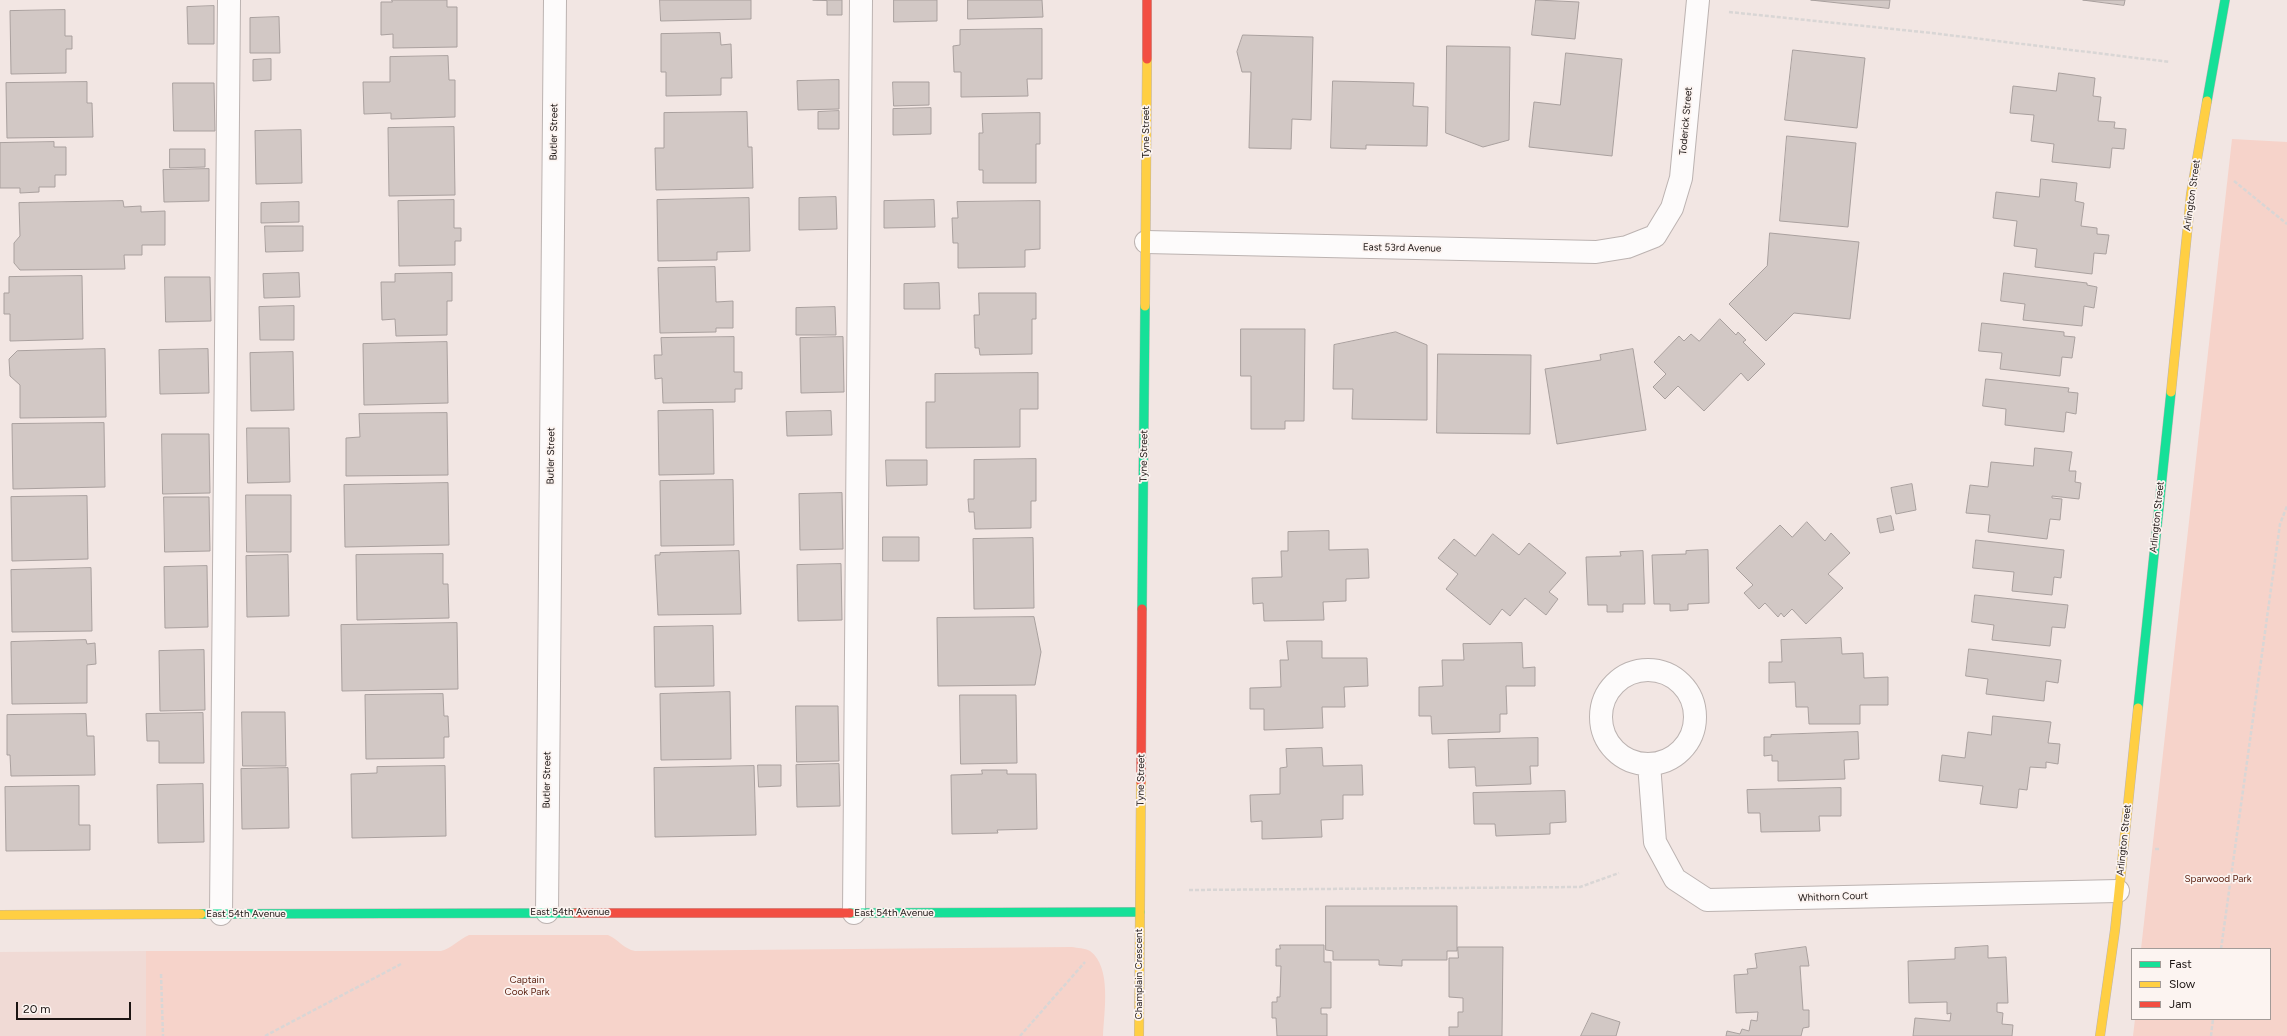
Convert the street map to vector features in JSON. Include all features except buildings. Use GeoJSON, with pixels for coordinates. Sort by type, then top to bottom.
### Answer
{"type":"FeatureCollection","features":[{"type":"Feature","properties":{"kind":"street"},"geometry":{"type":"LineString","coordinates":[[221,914],[228,0]]}},
{"type":"Feature","properties":{"kind":"street","name":"Butler Street"},"geometry":{"type":"LineString","coordinates":[[547,912],[555,0]]}},
{"type":"Feature","properties":{"kind":"street"},"geometry":{"type":"LineString","coordinates":[[854,913],[861,0]]}},
{"type":"Feature","properties":{"kind":"street","name":"Tyne Street"},"geometry":{"type":"LineString","coordinates":[[1140,912],[1147,0]]}},
{"type":"Feature","properties":{"kind":"street","name":"Arlington Street"},"geometry":{"type":"LineString","coordinates":[[2100,1036],[2118,891],[2191,194],[2225,0]]}},
{"type":"Feature","properties":{"kind":"street","name":"Toderick Street"},"geometry":{"type":"LineString","coordinates":[[1655,236],[1672,208],[1681,178],[1697,4]]}},
{"type":"Feature","properties":{"kind":"street","name":"East 53rd Avenue"},"geometry":{"type":"LineString","coordinates":[[1146,242],[1596,252],[1627,248],[1655,236]]}},
{"type":"Feature","properties":{"kind":"street"},"geometry":{"type":"LineString","coordinates":[[1643,671],[1659,672],[1674,678],[1686,689],[1693,704],[1695,721],[1691,737],[1681,752],[1666,761],[1649,764],[1632,762],[1617,753],[1606,740],[1601,725],[1601,710],[1606,696],[1615,683],[1628,675],[1643,671]]}},
{"type":"Feature","properties":{"kind":"street","name":"Whithorn Court"},"geometry":{"type":"LineString","coordinates":[[1649,764],[1655,842],[1676,879],[1707,900],[2118,891]]}},
{"type":"Feature","properties":{"kind":"street","name":"East 54th Avenue"},"geometry":{"type":"LineString","coordinates":[[0,916],[547,912],[1140,912]]}},
{"type":"Feature","properties":{"kind":"street","name":"Champlain Crescent"},"geometry":{"type":"LineString","coordinates":[[1139,1036],[1140,912]]}},
{"type":"Feature","properties":{"kind":"path"},"geometry":{"type":"LineString","coordinates":[[1697,4],[2170,62]]}},
{"type":"Feature","properties":{"kind":"path"},"geometry":{"type":"LineString","coordinates":[[2234,181],[2287,224]]}},
{"type":"Feature","properties":{"kind":"path"},"geometry":{"type":"LineString","coordinates":[[2221,948],[2280,524],[2287,506]]}},
{"type":"Feature","properties":{"kind":"path"},"geometry":{"type":"LineString","coordinates":[[1189,890],[1580,887],[1619,873]]}},
{"type":"Feature","properties":{"kind":"path"},"geometry":{"type":"LineString","coordinates":[[1020,1036],[1085,962]]}},
{"type":"Feature","properties":{"kind":"path"},"geometry":{"type":"LineString","coordinates":[[265,1036],[401,964]]}},
{"type":"Feature","properties":{"kind":"path"},"geometry":{"type":"LineString","coordinates":[[161,974],[162,1036]]}},
{"type":"Feature","properties":{"kind":"path"},"geometry":{"type":"LineString","coordinates":[[2210,1036],[2212,1020]]}},
{"type":"Feature","properties":{"kind":"shaded area"},"geometry":{"type":"Polygon","coordinates":[[[146,951],[146,1036],[0,1036],[0,952],[146,951]]]}},
{"type":"Feature","properties":{"kind":"green space","name":"Sparwood Park"},"geometry":{"type":"Polygon","coordinates":[[[2232,139],[2287,142],[2287,1036],[2133,1036],[2135,1020],[2271,1020],[2271,948],[2141,948],[2232,139]]]}},
{"type":"Feature","properties":{"kind":"green space","name":"Captain Cook Park"},"geometry":{"type":"Polygon","coordinates":[[[469,935],[608,935],[635,951],[1081,948],[1090,951],[1097,958],[1104,979],[1105,1003],[1103,1036],[146,1036],[146,951],[441,951],[469,935]]]}},
{"type":"Feature","properties":{"kind":"traffic: fast"},"geometry":{"type":"LineString","coordinates":[[2207,101],[2225,0]]}},
{"type":"Feature","properties":{"kind":"traffic: fast"},"geometry":{"type":"LineString","coordinates":[[1142,609],[1145,306]]}},
{"type":"Feature","properties":{"kind":"traffic: fast"},"geometry":{"type":"LineString","coordinates":[[2138,708],[2171,392]]}},
{"type":"Feature","properties":{"kind":"traffic: fast"},"geometry":{"type":"LineString","coordinates":[[850,913],[1140,912]]}},
{"type":"Feature","properties":{"kind":"traffic: fast"},"geometry":{"type":"LineString","coordinates":[[201,914],[575,913]]}},
{"type":"Feature","properties":{"kind":"traffic: slow"},"geometry":{"type":"LineString","coordinates":[[1145,306],[1147,59]]}},
{"type":"Feature","properties":{"kind":"traffic: slow"},"geometry":{"type":"LineString","coordinates":[[2171,392],[2191,194],[2207,101]]}},
{"type":"Feature","properties":{"kind":"traffic: slow"},"geometry":{"type":"LineString","coordinates":[[2100,1036],[2115,930],[2138,708]]}},
{"type":"Feature","properties":{"kind":"traffic: slow"},"geometry":{"type":"LineString","coordinates":[[1139,1036],[1141,782]]}},
{"type":"Feature","properties":{"kind":"traffic: slow"},"geometry":{"type":"LineString","coordinates":[[0,915],[201,914]]}},
{"type":"Feature","properties":{"kind":"traffic: jam"},"geometry":{"type":"LineString","coordinates":[[1147,0],[1147,59]]}},
{"type":"Feature","properties":{"kind":"traffic: jam"},"geometry":{"type":"LineString","coordinates":[[1141,782],[1142,609]]}},
{"type":"Feature","properties":{"kind":"traffic: jam"},"geometry":{"type":"LineString","coordinates":[[575,913],[850,913]]}}]}
